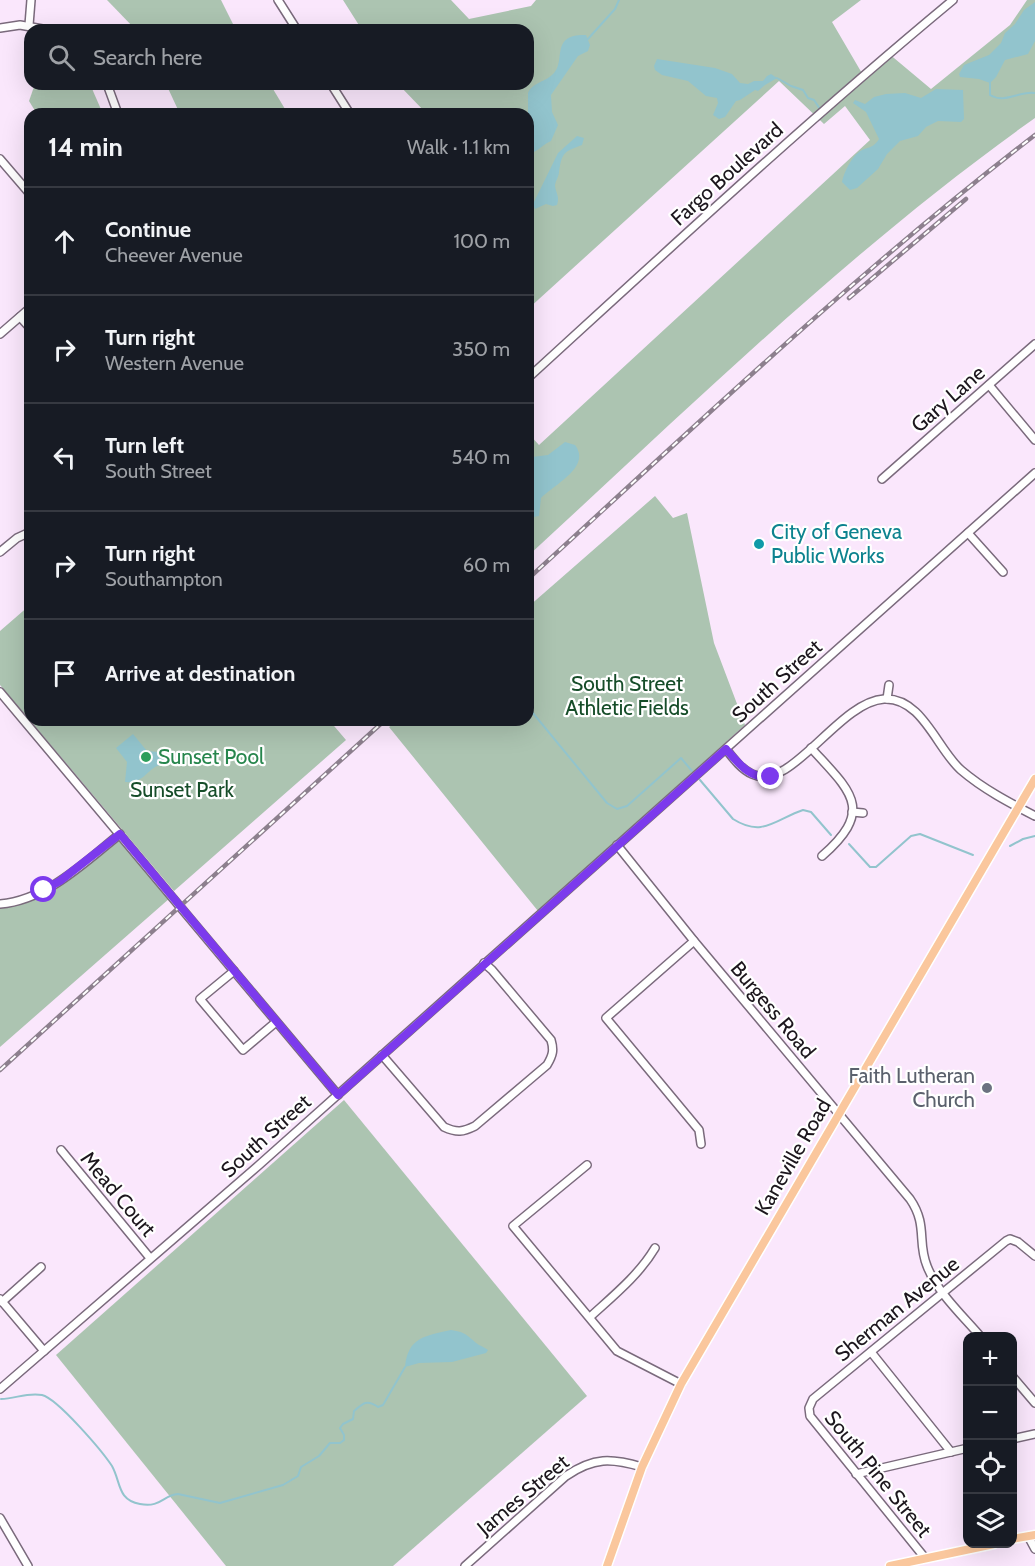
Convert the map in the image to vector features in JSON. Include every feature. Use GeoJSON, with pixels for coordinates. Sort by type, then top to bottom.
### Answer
{"type":"FeatureCollection","features":[{"type":"Feature","properties":{"kind":"main road","name":"Kaneville Road"},"geometry":{"type":"LineString","coordinates":[[607,1566],[642,1467],[681,1384],[1035,779]]}},
{"type":"Feature","properties":{"kind":"main road"},"geometry":{"type":"LineString","coordinates":[[1017,1538],[1032,1535]]}},
{"type":"Feature","properties":{"kind":"main road"},"geometry":{"type":"LineString","coordinates":[[890,1566],[909,1564],[925,1558],[974,1548]]}},
{"type":"Feature","properties":{"kind":"street"},"geometry":{"type":"LineString","coordinates":[[29,24],[30,0]]}},
{"type":"Feature","properties":{"kind":"street"},"geometry":{"type":"LineString","coordinates":[[278,0],[293,24]]}},
{"type":"Feature","properties":{"kind":"street","name":"Fargo Boulevard"},"geometry":{"type":"LineString","coordinates":[[534,372],[836,99],[953,0]]}},
{"type":"Feature","properties":{"kind":"street"},"geometry":{"type":"LineString","coordinates":[[0,28],[24,25]]}},
{"type":"Feature","properties":{"kind":"street"},"geometry":{"type":"LineString","coordinates":[[109,90],[116,108]]}},
{"type":"Feature","properties":{"kind":"street"},"geometry":{"type":"LineString","coordinates":[[335,90],[346,108]]}},
{"type":"Feature","properties":{"kind":"street"},"geometry":{"type":"LineString","coordinates":[[0,159],[24,187]]}},
{"type":"Feature","properties":{"kind":"street"},"geometry":{"type":"LineString","coordinates":[[0,334],[24,313]]}},
{"type":"Feature","properties":{"kind":"street"},"geometry":{"type":"LineString","coordinates":[[20,317],[24,321]]}},
{"type":"Feature","properties":{"kind":"street","name":"Gary Lane"},"geometry":{"type":"LineString","coordinates":[[882,479],[1035,344]]}},
{"type":"Feature","properties":{"kind":"street"},"geometry":{"type":"LineString","coordinates":[[989,385],[1035,440]]}},
{"type":"Feature","properties":{"kind":"street","name":"South Street"},"geometry":{"type":"LineString","coordinates":[[0,1389],[338,1095],[1035,473]]}},
{"type":"Feature","properties":{"kind":"street"},"geometry":{"type":"LineString","coordinates":[[968,533],[1003,572]]}},
{"type":"Feature","properties":{"kind":"street"},"geometry":{"type":"LineString","coordinates":[[0,552],[16,538],[24,535]]}},
{"type":"Feature","properties":{"kind":"street"},"geometry":{"type":"LineString","coordinates":[[887,699],[889,685]]}},
{"type":"Feature","properties":{"kind":"street"},"geometry":{"type":"LineString","coordinates":[[0,692],[24,720]]}},
{"type":"Feature","properties":{"kind":"street"},"geometry":{"type":"LineString","coordinates":[[726,749],[748,773],[768,778],[782,773],[858,707],[868,702],[887,699],[905,704],[916,711],[944,751],[960,769],[981,785],[1035,816]]}},
{"type":"Feature","properties":{"kind":"street"},"geometry":{"type":"LineString","coordinates":[[29,726],[338,1095]]}},
{"type":"Feature","properties":{"kind":"street"},"geometry":{"type":"LineString","coordinates":[[811,748],[845,786],[852,801],[851,822],[843,837],[822,856]]}},
{"type":"Feature","properties":{"kind":"street"},"geometry":{"type":"LineString","coordinates":[[852,812],[863,813]]}},
{"type":"Feature","properties":{"kind":"street"},"geometry":{"type":"LineString","coordinates":[[0,904],[26,898],[52,886],[120,834]]}},
{"type":"Feature","properties":{"kind":"street","name":"Burgess Road"},"geometry":{"type":"LineString","coordinates":[[617,845],[694,941],[915,1205],[921,1220],[923,1250],[927,1266],[944,1293],[977,1332]]}},
{"type":"Feature","properties":{"kind":"street"},"geometry":{"type":"LineString","coordinates":[[694,941],[606,1018],[699,1130],[701,1144]]}},
{"type":"Feature","properties":{"kind":"street"},"geometry":{"type":"LineString","coordinates":[[382,1055],[444,1127],[454,1132],[475,1126],[547,1065],[552,1056],[551,1040],[484,963]]}},
{"type":"Feature","properties":{"kind":"street"},"geometry":{"type":"LineString","coordinates":[[234,971],[200,999],[243,1050],[276,1022]]}},
{"type":"Feature","properties":{"kind":"street","name":"Mead Court"},"geometry":{"type":"LineString","coordinates":[[61,1150],[150,1258]]}},
{"type":"Feature","properties":{"kind":"street"},"geometry":{"type":"LineString","coordinates":[[587,1165],[513,1226],[618,1351],[681,1384]]}},
{"type":"Feature","properties":{"kind":"street","name":"Sherman Avenue"},"geometry":{"type":"LineString","coordinates":[[809,1408],[813,1399],[1010,1239],[1018,1242],[1035,1256]]}},
{"type":"Feature","properties":{"kind":"street"},"geometry":{"type":"LineString","coordinates":[[590,1317],[627,1283],[648,1260],[655,1248]]}},
{"type":"Feature","properties":{"kind":"street"},"geometry":{"type":"LineString","coordinates":[[41,1267],[1,1301],[44,1351]]}},
{"type":"Feature","properties":{"kind":"street"},"geometry":{"type":"LineString","coordinates":[[871,1353],[951,1452]]}},
{"type":"Feature","properties":{"kind":"street"},"geometry":{"type":"LineString","coordinates":[[1017,1382],[1035,1403]]}},
{"type":"Feature","properties":{"kind":"street","name":"South Pine Street"},"geometry":{"type":"LineString","coordinates":[[809,1408],[810,1416],[925,1558]]}},
{"type":"Feature","properties":{"kind":"street"},"geometry":{"type":"LineString","coordinates":[[1017,1438],[1035,1434]]}},
{"type":"Feature","properties":{"kind":"street"},"geometry":{"type":"LineString","coordinates":[[856,1474],[963,1449]]}},
{"type":"Feature","properties":{"kind":"street","name":"James Street"},"geometry":{"type":"LineString","coordinates":[[465,1566],[566,1476],[580,1467],[598,1461],[614,1460],[642,1467]]}},
{"type":"Feature","properties":{"kind":"street"},"geometry":{"type":"LineString","coordinates":[[0,1518],[28,1566]]}},
{"type":"Feature","properties":{"kind":"street"},"geometry":{"type":"LineString","coordinates":[[1032,1535],[1035,1549]]}},
{"type":"Feature","properties":{"kind":"green space"},"geometry":{"type":"Polygon","coordinates":[[[107,0],[221,0],[233,24],[130,24],[107,0]]]}},
{"type":"Feature","properties":{"kind":"green space"},"geometry":{"type":"Polygon","coordinates":[[[343,0],[451,0],[469,19],[531,6],[536,0],[861,0],[832,22],[863,75],[888,53],[931,89],[1010,25],[1027,0],[1035,0],[1035,118],[968,167],[838,273],[712,385],[534,550],[534,440],[539,445],[870,140],[845,106],[824,124],[779,81],[534,304],[534,108],[421,108],[404,90],[534,90],[534,24],[358,24],[343,0]]]}},
{"type":"Feature","properties":{"kind":"green space"},"geometry":{"type":"Polygon","coordinates":[[[33,90],[93,90],[100,108],[33,108],[29,101],[33,90]]]}},
{"type":"Feature","properties":{"kind":"green space"},"geometry":{"type":"Polygon","coordinates":[[[169,90],[274,90],[284,108],[177,108],[169,90]]]}},
{"type":"Feature","properties":{"kind":"green space","name":"South Street Athletic Fields"},"geometry":{"type":"Polygon","coordinates":[[[655,496],[673,518],[687,513],[714,643],[745,725],[538,911],[389,727],[534,726],[534,602],[655,496]]]}},
{"type":"Feature","properties":{"kind":"green space","name":"Sunset Park"},"geometry":{"type":"Polygon","coordinates":[[[24,610],[24,713],[0,685],[0,631],[24,610]]]}},
{"type":"Feature","properties":{"kind":"green space","name":"Sunset Park"},"geometry":{"type":"Polygon","coordinates":[[[35,726],[334,726],[346,740],[174,891],[35,726]]]}},
{"type":"Feature","properties":{"kind":"green space"},"geometry":{"type":"Polygon","coordinates":[[[119,838],[170,898],[0,1047],[0,908],[33,898],[119,838]]]}},
{"type":"Feature","properties":{"kind":"green space"},"geometry":{"type":"Polygon","coordinates":[[[344,1100],[587,1396],[393,1566],[226,1566],[56,1355],[344,1100]]]}},
{"type":"Feature","properties":{"kind":"shaded area"},"geometry":{"type":"Polygon","coordinates":[[[1035,2],[1035,41],[1028,54],[1005,60],[990,83],[960,77],[959,74],[964,65],[989,55],[1001,43],[1005,33],[1015,24],[1024,10],[1035,2]]]}},
{"type":"Feature","properties":{"kind":"shaded area"},"geometry":{"type":"Polygon","coordinates":[[[586,35],[590,45],[588,51],[578,56],[551,95],[552,112],[558,125],[551,141],[534,152],[534,108],[528,108],[528,93],[530,90],[534,90],[534,85],[554,73],[564,42],[574,36],[586,35]]]}},
{"type":"Feature","properties":{"kind":"shaded area"},"geometry":{"type":"Polygon","coordinates":[[[657,59],[715,68],[732,74],[740,83],[763,81],[771,74],[777,78],[758,91],[755,90],[736,101],[725,117],[719,119],[713,115],[718,103],[717,98],[706,96],[688,81],[662,75],[655,70],[657,59]]]}},
{"type":"Feature","properties":{"kind":"shaded area"},"geometry":{"type":"Polygon","coordinates":[[[936,89],[963,90],[964,119],[961,122],[938,121],[926,127],[918,136],[900,141],[887,154],[878,169],[857,188],[850,190],[842,182],[848,166],[859,152],[872,146],[879,139],[866,112],[853,103],[855,100],[865,104],[874,97],[905,93],[921,98],[936,89]]]}},
{"type":"Feature","properties":{"kind":"shaded area"},"geometry":{"type":"Polygon","coordinates":[[[577,136],[584,138],[582,145],[564,154],[561,161],[555,184],[557,205],[546,204],[535,209],[534,202],[558,153],[577,136]]]}},
{"type":"Feature","properties":{"kind":"shaded area"},"geometry":{"type":"Polygon","coordinates":[[[565,442],[575,445],[579,453],[579,461],[569,475],[541,498],[539,516],[534,517],[534,457],[548,455],[565,442]]]}},
{"type":"Feature","properties":{"kind":"shaded area","name":"Sunset Pool"},"geometry":{"type":"Polygon","coordinates":[[[133,734],[147,751],[169,753],[168,764],[156,767],[138,780],[125,782],[127,762],[116,748],[133,734]]]}},
{"type":"Feature","properties":{"kind":"shaded area"},"geometry":{"type":"Polygon","coordinates":[[[451,1330],[464,1334],[488,1350],[486,1353],[452,1362],[419,1363],[405,1367],[410,1349],[414,1344],[426,1336],[451,1330]]]}},
{"type":"Feature","properties":{"kind":"waterway"},"geometry":{"type":"LineString","coordinates":[[587,40],[615,9],[619,0]]}},
{"type":"Feature","properties":{"kind":"waterway"},"geometry":{"type":"LineString","coordinates":[[777,78],[803,90],[820,109]]}},
{"type":"Feature","properties":{"kind":"waterway"},"geometry":{"type":"LineString","coordinates":[[990,83],[990,95],[996,97],[1007,98],[1034,93]]}},
{"type":"Feature","properties":{"kind":"waterway"},"geometry":{"type":"LineString","coordinates":[[534,714],[607,803],[617,809],[627,806],[681,758],[692,771]]}},
{"type":"Feature","properties":{"kind":"waterway"},"geometry":{"type":"LineString","coordinates":[[700,780],[733,819],[744,824],[761,827],[803,810],[811,812],[831,835]]}},
{"type":"Feature","properties":{"kind":"waterway"},"geometry":{"type":"LineString","coordinates":[[849,844],[870,867],[876,867],[911,836],[920,834],[973,855]]}},
{"type":"Feature","properties":{"kind":"waterway"},"geometry":{"type":"LineString","coordinates":[[1010,846],[1035,836]]}},
{"type":"Feature","properties":{"kind":"waterway"},"geometry":{"type":"LineString","coordinates":[[1,1399],[37,1394],[58,1406],[79,1426],[107,1459],[115,1472],[123,1494],[133,1502],[153,1504],[178,1494],[220,1503],[283,1485],[298,1476],[301,1467],[319,1456],[330,1443],[340,1443],[344,1440],[340,1428],[353,1419],[357,1408],[368,1403],[378,1407],[383,1405],[405,1367]]}},
{"type":"Feature","properties":{"kind":"railway"},"geometry":{"type":"LineString","coordinates":[[534,573],[840,296],[969,187],[1035,135]]}},
{"type":"Feature","properties":{"kind":"railway"},"geometry":{"type":"LineString","coordinates":[[849,298],[966,199]]}},
{"type":"Feature","properties":{"kind":"railway"},"geometry":{"type":"LineString","coordinates":[[0,1070],[378,726]]}},
{"type":"Feature","properties":{"kind":"place","name":"City of Geneva Public Works"},"geometry":{"type":"Point","coordinates":[759,544]}},
{"type":"Feature","properties":{"kind":"place","name":"Sunset Pool"},"geometry":{"type":"Point","coordinates":[146,757]}},
{"type":"Feature","properties":{"kind":"place","name":"Faith Lutheran Church"},"geometry":{"type":"Point","coordinates":[987,1088]}},
{"type":"Feature","properties":{"kind":"route"},"geometry":{"type":"LineString","coordinates":[[44,890],[60,881],[120,834],[338,1095],[726,749],[748,773],[759,777],[771,777]]}}]}
